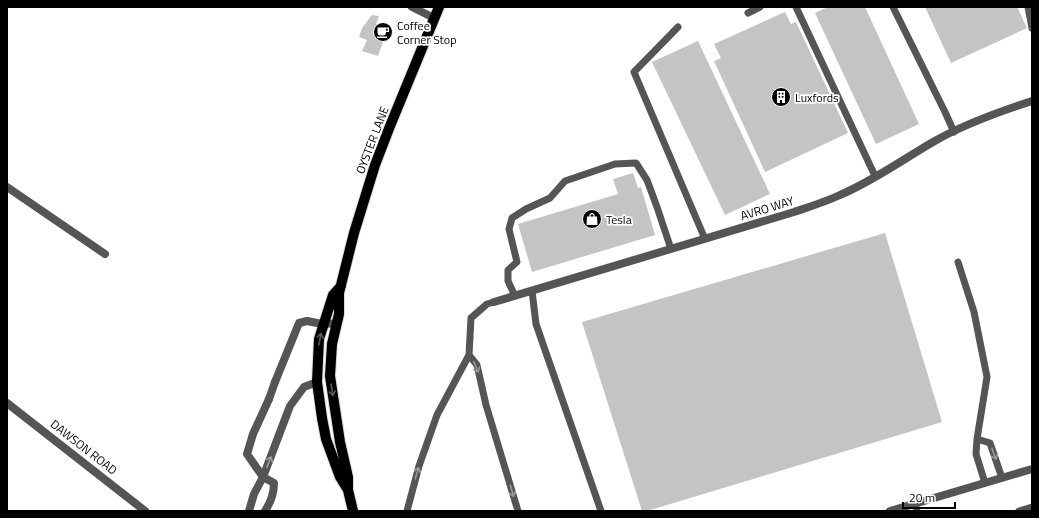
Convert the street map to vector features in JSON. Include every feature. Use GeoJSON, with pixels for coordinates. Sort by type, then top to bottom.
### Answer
{"type":"FeatureCollection","features":[{"type":"Feature","properties":{"kind":"main road","name":"OYSTER LANE"},"geometry":{"type":"LineString","coordinates":[[348,490],[348,477],[340,442],[330,376],[332,344],[339,314],[339,293],[356,226],[375,166],[439,7]]}},
{"type":"Feature","properties":{"kind":"main road","name":"OYSTER LANE"},"geometry":{"type":"LineString","coordinates":[[341,286],[332,295],[319,339],[317,382],[326,439],[340,477],[348,490]]}},
{"type":"Feature","properties":{"kind":"main road"},"geometry":{"type":"LineString","coordinates":[[348,490],[353,511]]}},
{"type":"Feature","properties":{"kind":"street"},"geometry":{"type":"LineString","coordinates":[[412,7],[434,18]]}},
{"type":"Feature","properties":{"kind":"street","name":"AVRO WAY"},"geometry":{"type":"LineString","coordinates":[[494,302],[801,210],[840,195],[965,126],[1032,101]]}},
{"type":"Feature","properties":{"kind":"street"},"geometry":{"type":"LineString","coordinates":[[7,187],[105,254]]}},
{"type":"Feature","properties":{"kind":"street"},"geometry":{"type":"LineString","coordinates":[[266,511],[274,490],[274,482],[263,478],[247,454],[253,434],[299,323],[307,321],[324,324],[337,324]]}},
{"type":"Feature","properties":{"kind":"street"},"geometry":{"type":"LineString","coordinates":[[249,511],[254,494],[263,478],[290,406],[304,387],[317,382]]}},
{"type":"Feature","properties":{"kind":"street","name":"DAWSON ROAD"},"geometry":{"type":"LineString","coordinates":[[7,403],[145,511]]}},
{"type":"Feature","properties":{"kind":"street"},"geometry":{"type":"LineString","coordinates":[[890,511],[916,507],[985,483],[1032,469]]}},
{"type":"Feature","properties":{"kind":"lane"},"geometry":{"type":"LineString","coordinates":[[748,12],[760,7]]}},
{"type":"Feature","properties":{"kind":"lane"},"geometry":{"type":"LineString","coordinates":[[796,7],[875,176]]}},
{"type":"Feature","properties":{"kind":"lane"},"geometry":{"type":"LineString","coordinates":[[893,7],[954,132]]}},
{"type":"Feature","properties":{"kind":"lane"},"geometry":{"type":"LineString","coordinates":[[1028,7],[1032,28]]}},
{"type":"Feature","properties":{"kind":"lane"},"geometry":{"type":"LineString","coordinates":[[678,27],[634,72],[705,239]]}},
{"type":"Feature","properties":{"kind":"lane"},"geometry":{"type":"LineString","coordinates":[[515,296],[508,281],[508,270],[517,262],[509,229],[512,218],[526,209],[550,198],[565,182],[615,164],[636,162],[658,207],[671,249]]}},
{"type":"Feature","properties":{"kind":"lane"},"geometry":{"type":"LineString","coordinates":[[958,262],[974,312],[987,377],[976,454],[985,483]]}},
{"type":"Feature","properties":{"kind":"lane"},"geometry":{"type":"LineString","coordinates":[[532,291],[536,324],[601,511]]}},
{"type":"Feature","properties":{"kind":"lane"},"geometry":{"type":"LineString","coordinates":[[407,511],[419,466],[437,414],[469,355],[471,318],[487,304],[494,302]]}},
{"type":"Feature","properties":{"kind":"lane"},"geometry":{"type":"LineString","coordinates":[[469,355],[477,365],[486,405],[518,511]]}},
{"type":"Feature","properties":{"kind":"lane"},"geometry":{"type":"LineString","coordinates":[[977,439],[990,443],[1002,478]]}},
{"type":"Feature","properties":{"kind":"lane"},"geometry":{"type":"LineString","coordinates":[[1019,511],[1032,507]]}},
{"type":"Feature","properties":{"kind":"building"},"geometry":{"type":"Polygon","coordinates":[[[828,7],[865,7],[919,124],[876,144],[815,13],[828,7]]]}},
{"type":"Feature","properties":{"kind":"building"},"geometry":{"type":"Polygon","coordinates":[[[925,7],[1017,7],[1027,28],[951,63],[925,7]]]}},
{"type":"Feature","properties":{"kind":"building","name":"Luxfords"},"geometry":{"type":"Polygon","coordinates":[[[785,12],[791,24],[796,22],[848,133],[765,172],[714,61],[721,58],[714,44],[785,12]]]}},
{"type":"Feature","properties":{"kind":"building"},"geometry":{"type":"Polygon","coordinates":[[[372,15],[379,16],[376,24],[388,28],[378,56],[362,51],[367,40],[359,37],[362,28],[372,15]]]}},
{"type":"Feature","properties":{"kind":"building"},"geometry":{"type":"Polygon","coordinates":[[[698,41],[770,194],[725,215],[652,62],[698,41]]]}},
{"type":"Feature","properties":{"kind":"building","name":"Tesla"},"geometry":{"type":"Polygon","coordinates":[[[633,173],[638,188],[641,187],[655,235],[532,272],[518,224],[618,194],[613,179],[633,173]]]}},
{"type":"Feature","properties":{"kind":"building"},"geometry":{"type":"Polygon","coordinates":[[[885,233],[942,422],[647,511],[642,511],[582,322],[885,233]]]}},
{"type":"Feature","properties":{"kind":"place","name":"Coffee Corner Stop"},"geometry":{"type":"Point","coordinates":[383,32]}},
{"type":"Feature","properties":{"kind":"place","name":"Luxfords"},"geometry":{"type":"Point","coordinates":[781,97]}},
{"type":"Feature","properties":{"kind":"place","name":"Tesla"},"geometry":{"type":"Point","coordinates":[592,219]}}]}
